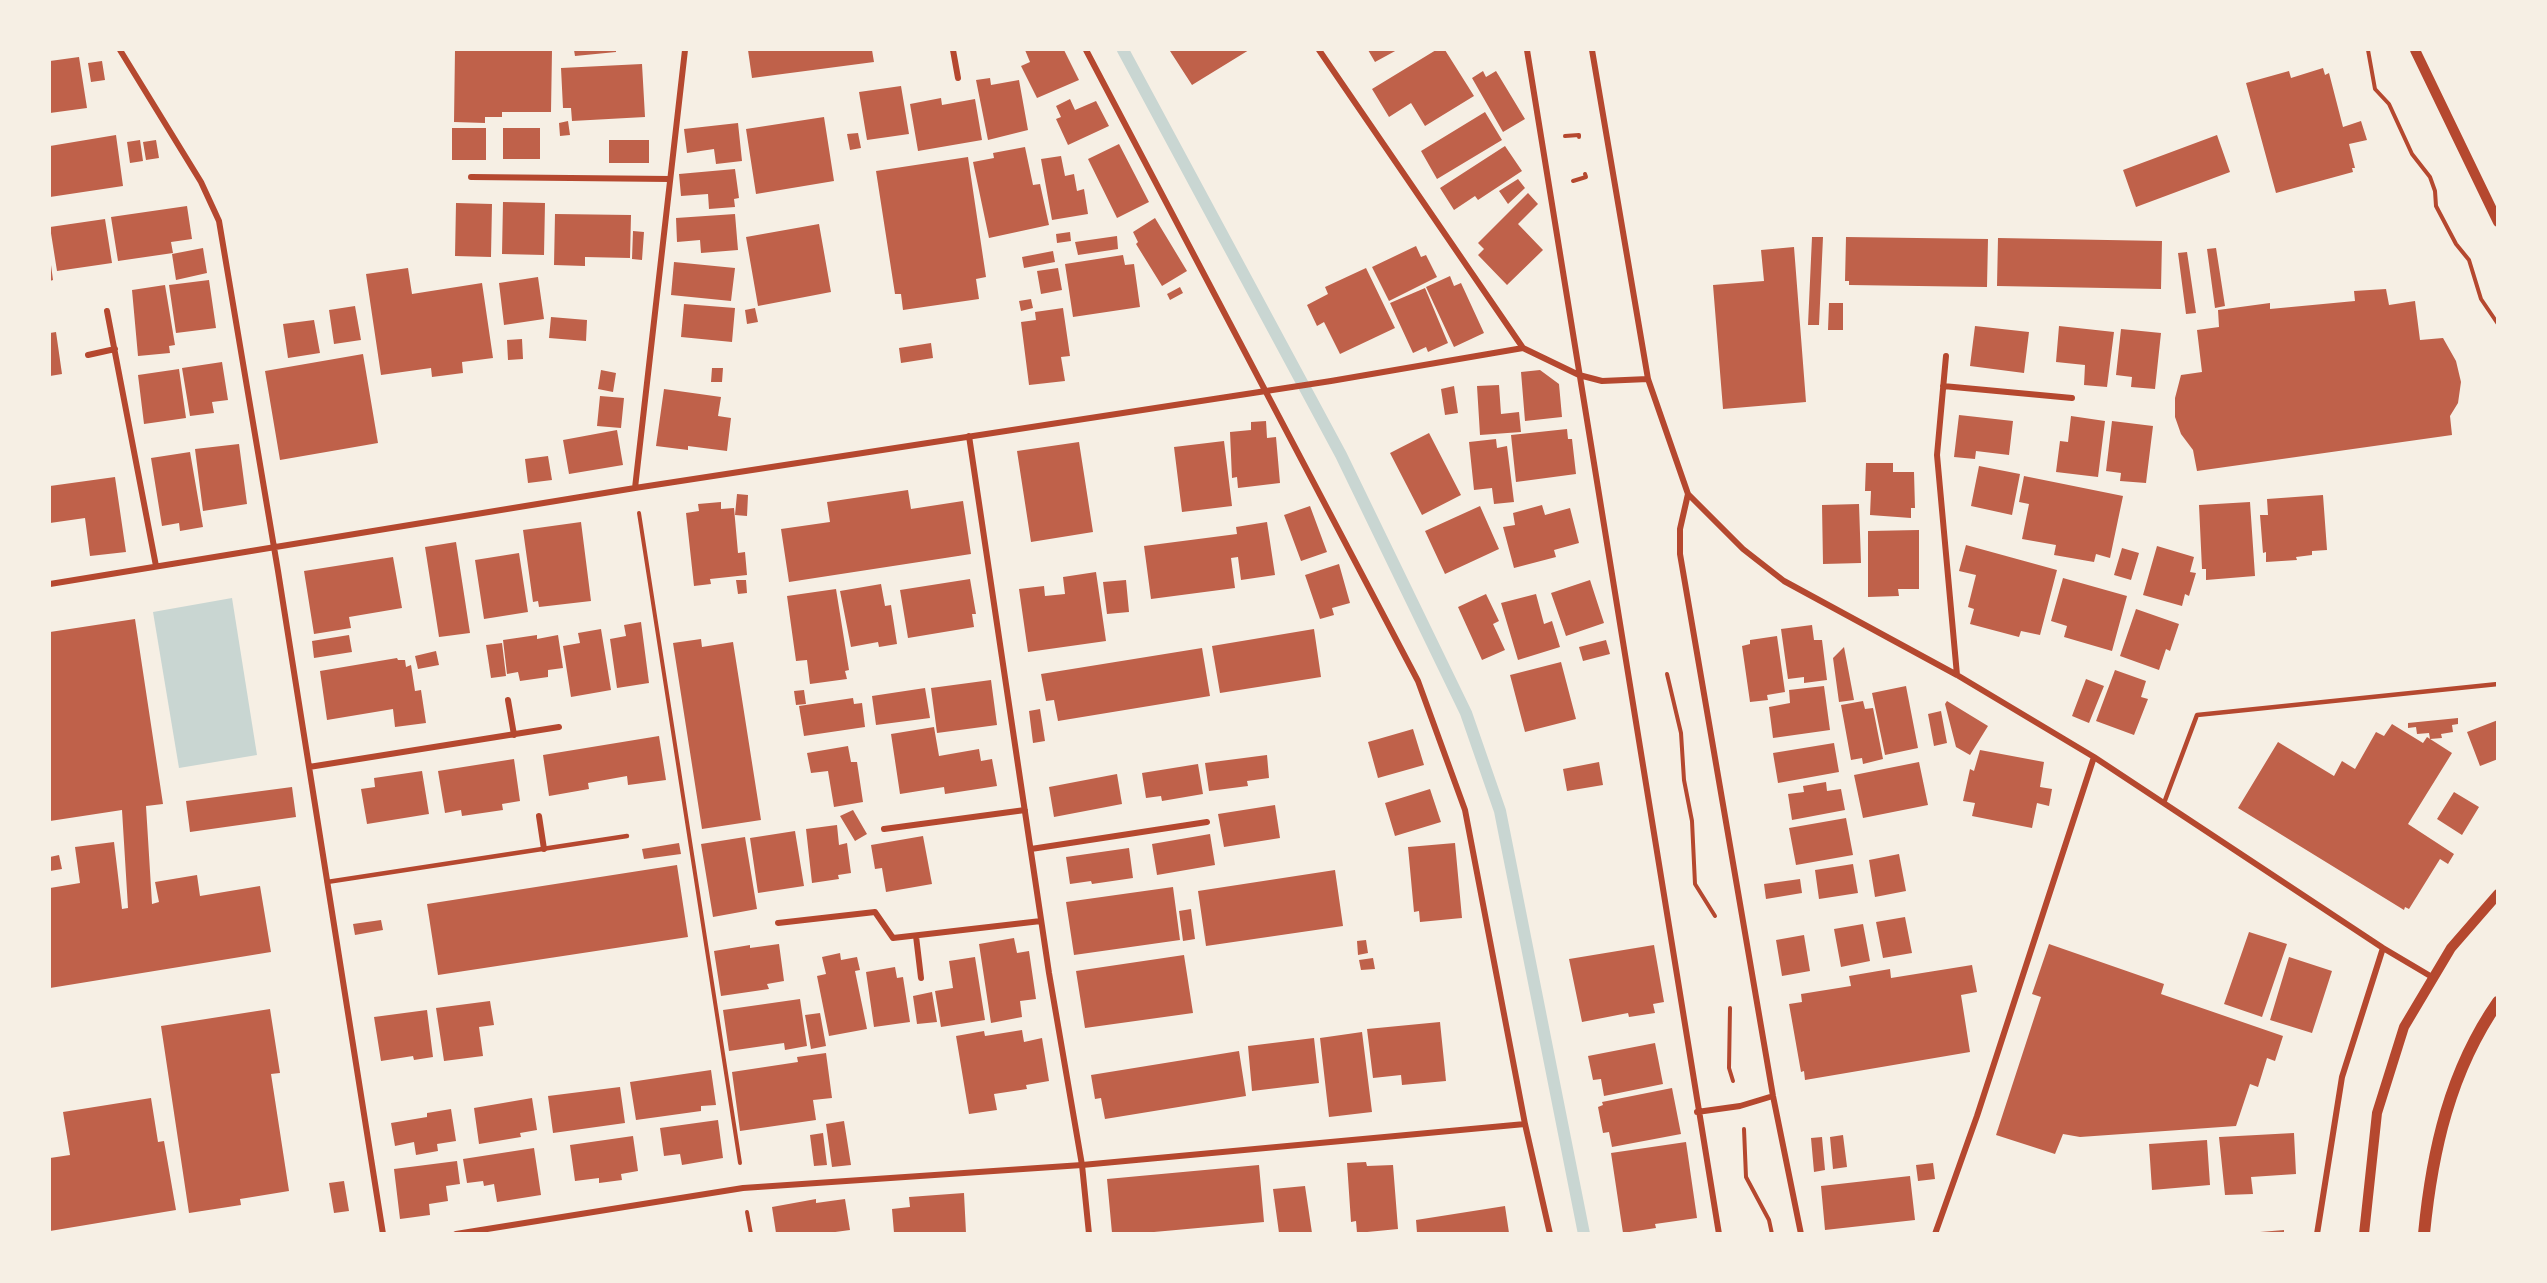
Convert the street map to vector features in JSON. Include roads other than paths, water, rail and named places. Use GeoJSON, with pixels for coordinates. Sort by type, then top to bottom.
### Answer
{"type":"FeatureCollection","features":[{"type":"Feature","properties":{"kind":"main road"},"geometry":{"type":"LineString","coordinates":[[2424,1233],[2429,1184],[2445,1113],[2471,1048],[2498,1002]]}},
{"type":"Feature","properties":{"kind":"street"},"geometry":{"type":"LineString","coordinates":[[120,50],[201,182],[219,220],[274,548],[383,1233]]}},
{"type":"Feature","properties":{"kind":"street"},"geometry":{"type":"LineString","coordinates":[[635,488],[685,50]]}},
{"type":"Feature","properties":{"kind":"street"},"geometry":{"type":"LineString","coordinates":[[953,50],[958,78]]}},
{"type":"Feature","properties":{"kind":"street"},"geometry":{"type":"LineString","coordinates":[[1086,50],[1267,390],[1418,681],[1465,810],[1524,1124],[1550,1233]]}},
{"type":"Feature","properties":{"kind":"street"},"geometry":{"type":"LineString","coordinates":[[1319,50],[1523,348],[1579,375],[1602,381],[1648,380]]}},
{"type":"Feature","properties":{"kind":"street"},"geometry":{"type":"LineString","coordinates":[[1527,50],[1697,1112],[1719,1233]]}},
{"type":"Feature","properties":{"kind":"street"},"geometry":{"type":"LineString","coordinates":[[1592,50],[1648,380],[1688,494],[1743,549],[1784,581],[1957,675],[2094,757],[2383,948],[2432,977]]}},
{"type":"Feature","properties":{"kind":"street"},"geometry":{"type":"LineString","coordinates":[[2415,50],[2498,222]]}},
{"type":"Feature","properties":{"kind":"street"},"geometry":{"type":"LineString","coordinates":[[471,177],[670,179]]}},
{"type":"Feature","properties":{"kind":"street"},"geometry":{"type":"LineString","coordinates":[[107,311],[156,566]]}},
{"type":"Feature","properties":{"kind":"street"},"geometry":{"type":"LineString","coordinates":[[50,584],[635,488],[1330,381],[1523,348]]}},
{"type":"Feature","properties":{"kind":"street"},"geometry":{"type":"LineString","coordinates":[[88,355],[115,350]]}},
{"type":"Feature","properties":{"kind":"street"},"geometry":{"type":"LineString","coordinates":[[1946,356],[1937,455],[1957,675]]}},
{"type":"Feature","properties":{"kind":"street"},"geometry":{"type":"LineString","coordinates":[[1943,386],[2072,398]]}},
{"type":"Feature","properties":{"kind":"street"},"geometry":{"type":"LineString","coordinates":[[969,436],[1041,921],[1082,1165],[1089,1233]]}},
{"type":"Feature","properties":{"kind":"street"},"geometry":{"type":"LineString","coordinates":[[1688,494],[1680,529],[1680,555],[1773,1096],[1801,1233]]}},
{"type":"Feature","properties":{"kind":"street"},"geometry":{"type":"LineString","coordinates":[[508,700],[514,735]]}},
{"type":"Feature","properties":{"kind":"street"},"geometry":{"type":"LineString","coordinates":[[309,767],[559,727]]}},
{"type":"Feature","properties":{"kind":"street"},"geometry":{"type":"LineString","coordinates":[[1935,1233],[1977,1116],[2094,757]]}},
{"type":"Feature","properties":{"kind":"street"},"geometry":{"type":"LineString","coordinates":[[884,829],[1025,810]]}},
{"type":"Feature","properties":{"kind":"street"},"geometry":{"type":"LineString","coordinates":[[539,816],[544,849]]}},
{"type":"Feature","properties":{"kind":"street"},"geometry":{"type":"LineString","coordinates":[[1031,849],[1207,822]]}},
{"type":"Feature","properties":{"kind":"street"},"geometry":{"type":"LineString","coordinates":[[2364,1233],[2378,1113],[2404,1027],[2451,948],[2498,894]]}},
{"type":"Feature","properties":{"kind":"street"},"geometry":{"type":"LineString","coordinates":[[778,923],[875,912],[893,938],[1041,921]]}},
{"type":"Feature","properties":{"kind":"street"},"geometry":{"type":"LineString","coordinates":[[916,936],[921,978]]}},
{"type":"Feature","properties":{"kind":"street"},"geometry":{"type":"LineString","coordinates":[[2317,1233],[2342,1077],[2383,948]]}},
{"type":"Feature","properties":{"kind":"street"},"geometry":{"type":"LineString","coordinates":[[1697,1112],[1740,1106],[1773,1096]]}},
{"type":"Feature","properties":{"kind":"street"},"geometry":{"type":"LineString","coordinates":[[456,1233],[743,1188],[1082,1165],[1524,1124]]}},
{"type":"Feature","properties":{"kind":"lane"},"geometry":{"type":"LineString","coordinates":[[2163,803],[2197,715],[2498,684]]}},
{"type":"Feature","properties":{"kind":"lane"},"geometry":{"type":"LineString","coordinates":[[327,882],[627,836]]}},
{"type":"Feature","properties":{"kind":"waterway"},"geometry":{"type":"LineString","coordinates":[[1123,50],[1341,455],[1466,713],[1500,811],[1584,1234]]}}]}
